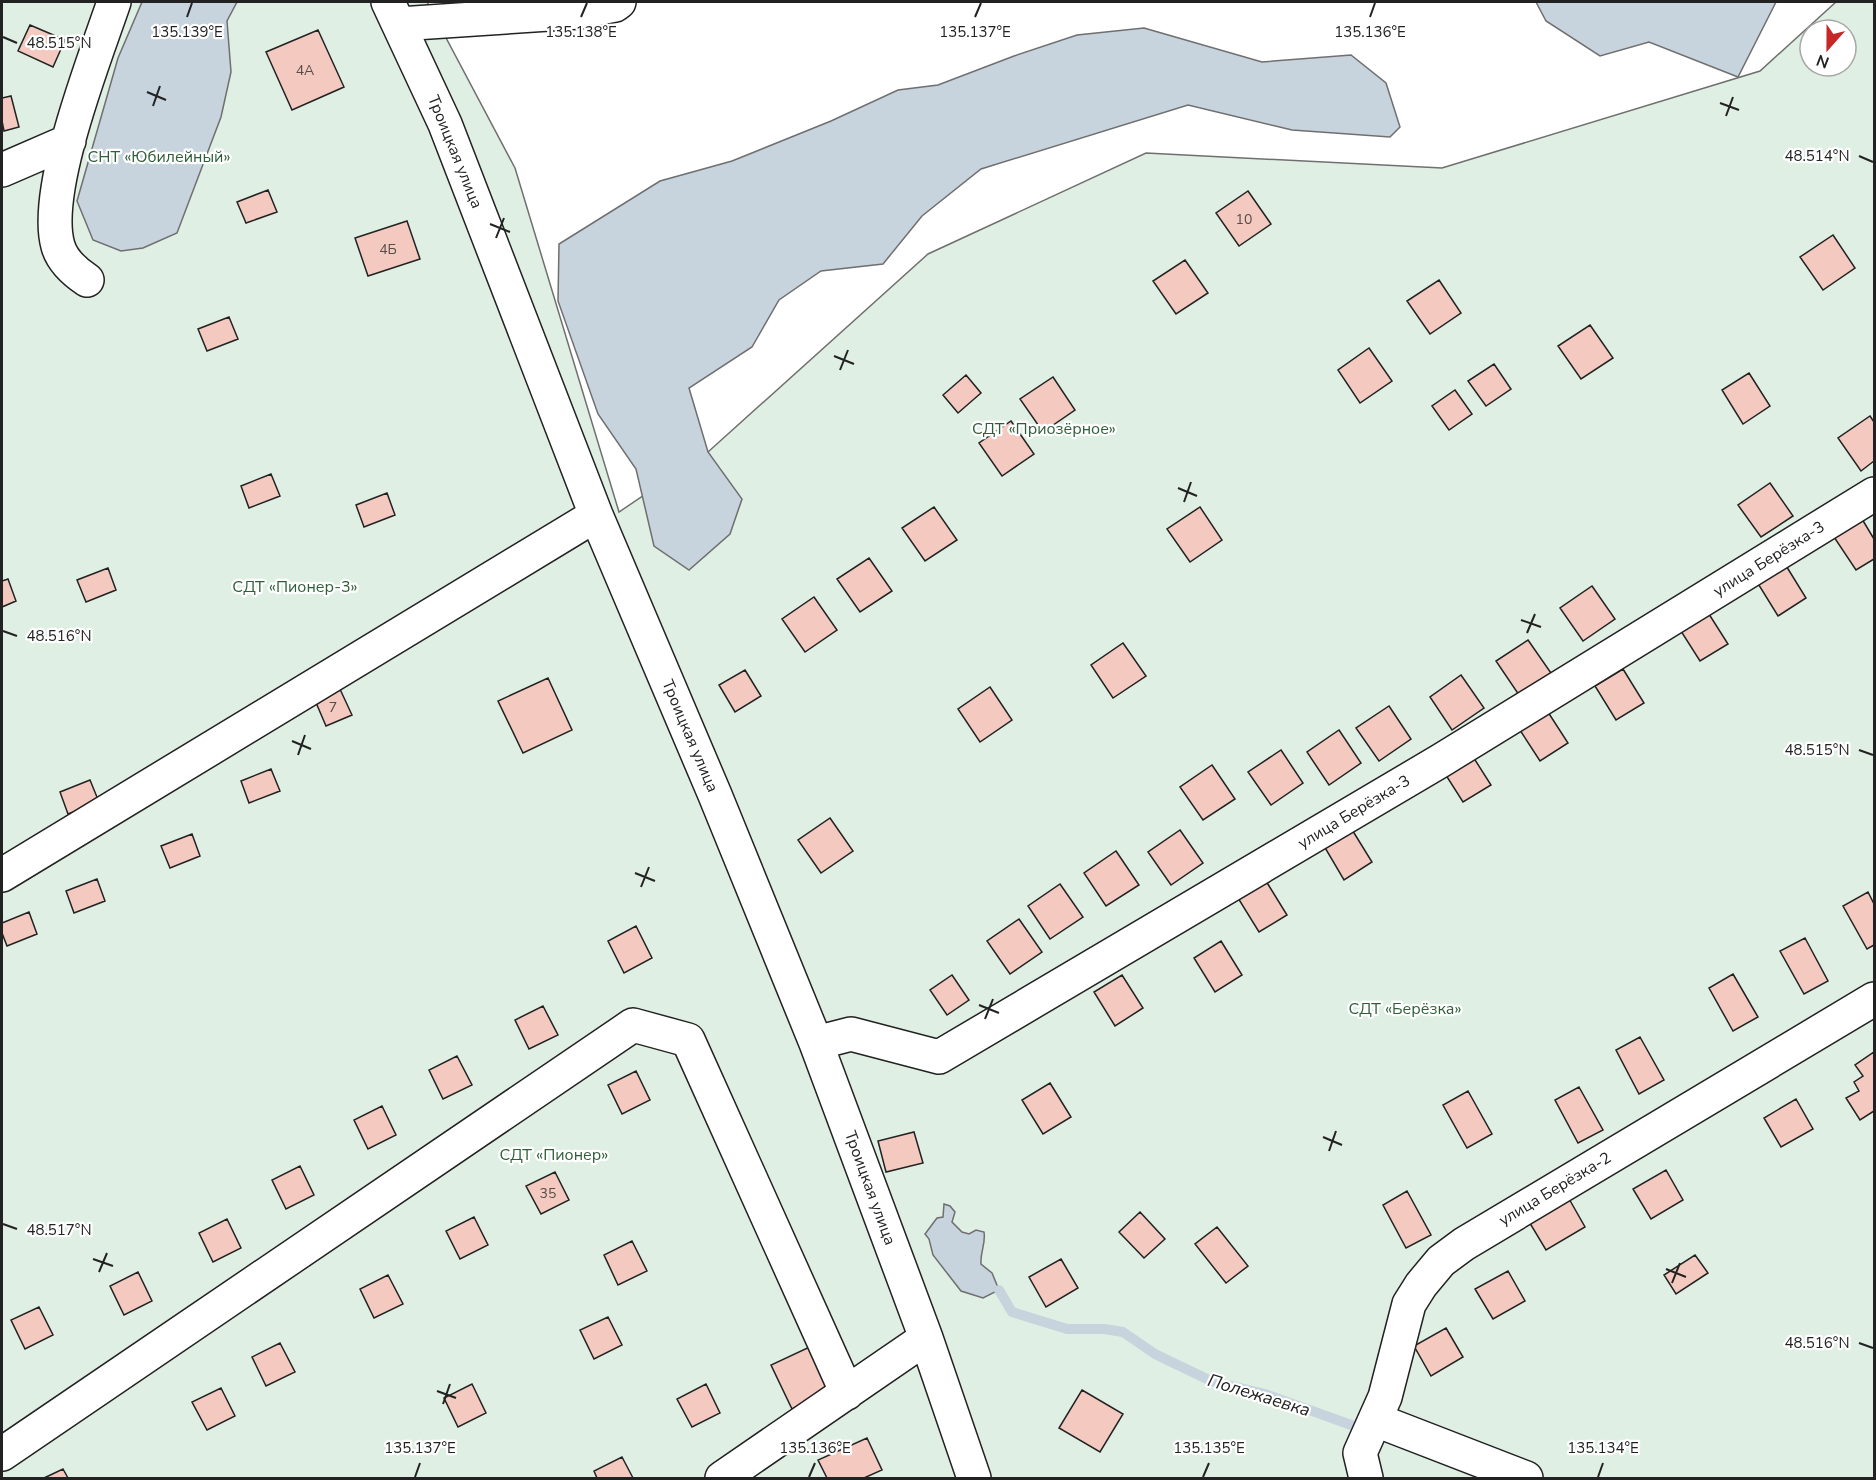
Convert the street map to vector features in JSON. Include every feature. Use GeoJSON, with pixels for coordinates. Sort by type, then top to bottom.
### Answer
{"type":"FeatureCollection","features":[{"type":"Feature","properties":{"kind":"street"},"geometry":{"type":"LineString","coordinates":[[87,280],[75,273],[58,248],[55,223],[56,205],[69,141],[114,2]]}},
{"type":"Feature","properties":{"kind":"street"},"geometry":{"type":"LineString","coordinates":[[394,13],[579,12],[615,5],[619,2]]}},
{"type":"Feature","properties":{"kind":"street","name":"Троицкая улица"},"geometry":{"type":"LineString","coordinates":[[394,13],[445,124],[596,515],[715,795],[816,1043],[926,1338],[974,1479]]}},
{"type":"Feature","properties":{"kind":"street"},"geometry":{"type":"LineString","coordinates":[[2,170],[69,141]]}},
{"type":"Feature","properties":{"kind":"street","name":"улица Берёзка-3"},"geometry":{"type":"LineString","coordinates":[[816,1043],[851,1034],[939,1057],[1440,761],[1875,494]]}},
{"type":"Feature","properties":{"kind":"street"},"geometry":{"type":"LineString","coordinates":[[2,875],[596,515]]}},
{"type":"Feature","properties":{"kind":"street","name":"улица Берёзка-2"},"geometry":{"type":"LineString","coordinates":[[1366,1479],[1360,1454],[1385,1397],[1409,1304],[1441,1261],[1464,1244],[1875,999]]}},
{"type":"Feature","properties":{"kind":"street"},"geometry":{"type":"LineString","coordinates":[[2,1454],[633,1025],[688,1040],[847,1393]]}},
{"type":"Feature","properties":{"kind":"street"},"geometry":{"type":"LineString","coordinates":[[722,1479],[926,1338]]}},
{"type":"Feature","properties":{"kind":"street"},"geometry":{"type":"LineString","coordinates":[[1376,1420],[1526,1479]]}},
{"type":"Feature","properties":{"kind":"green space"},"geometry":{"type":"Polygon","coordinates":[[[2,2],[427,2],[515,168],[619,512],[708,452],[928,254],[1146,153],[1442,168],[1760,71],[1798,36],[1798,78],[1858,78],[1858,18],[1818,18],[1836,2],[1874,2],[1874,1478],[2,1478],[2,2]]]}},
{"type":"Feature","properties":{"kind":"shaded area"},"geometry":{"type":"Polygon","coordinates":[[[142,2],[237,2],[227,21],[231,72],[221,117],[177,233],[143,248],[121,251],[93,240],[77,201],[118,58],[142,2]]]}},
{"type":"Feature","properties":{"kind":"shaded area"},"geometry":{"type":"Polygon","coordinates":[[[1536,2],[1776,2],[1738,77],[1649,42],[1600,56],[1546,21],[1536,2]]]}},
{"type":"Feature","properties":{"kind":"shaded area"},"geometry":{"type":"Polygon","coordinates":[[[1144,28],[1262,62],[1351,55],[1386,83],[1400,127],[1390,137],[1292,130],[1188,105],[981,169],[922,216],[883,264],[821,271],[779,300],[752,347],[689,388],[708,452],[742,499],[730,534],[689,570],[654,546],[636,469],[598,414],[558,301],[559,244],[660,181],[732,161],[831,121],[898,90],[938,85],[1077,35],[1144,28]]]}},
{"type":"Feature","properties":{"kind":"shaded area"},"geometry":{"type":"Polygon","coordinates":[[[944,1204],[950,1206],[955,1212],[952,1222],[962,1232],[969,1234],[976,1230],[984,1232],[981,1264],[992,1273],[999,1290],[983,1298],[961,1291],[933,1255],[929,1239],[925,1234],[937,1218],[943,1217],[944,1204]]]}},
{"type":"Feature","properties":{"kind":"building"},"geometry":{"type":"Polygon","coordinates":[[[30,25],[65,40],[53,67],[18,51],[30,25]]]}},
{"type":"Feature","properties":{"kind":"building"},"geometry":{"type":"Polygon","coordinates":[[[318,30],[344,87],[292,110],[266,52],[318,30]]]}},
{"type":"Feature","properties":{"kind":"building"},"geometry":{"type":"Polygon","coordinates":[[[11,96],[19,127],[4,131],[2,98],[11,96]]]}},
{"type":"Feature","properties":{"kind":"building"},"geometry":{"type":"Polygon","coordinates":[[[268,190],[277,212],[246,223],[237,202],[268,190]]]}},
{"type":"Feature","properties":{"kind":"building"},"geometry":{"type":"Polygon","coordinates":[[[1248,191],[1271,224],[1239,246],[1216,213],[1248,191]]]}},
{"type":"Feature","properties":{"kind":"building"},"geometry":{"type":"Polygon","coordinates":[[[407,221],[420,259],[368,276],[355,238],[407,221]]]}},
{"type":"Feature","properties":{"kind":"building"},"geometry":{"type":"Polygon","coordinates":[[[1833,235],[1855,268],[1823,290],[1800,257],[1833,235]]]}},
{"type":"Feature","properties":{"kind":"building"},"geometry":{"type":"Polygon","coordinates":[[[1185,260],[1208,293],[1176,314],[1153,281],[1185,260]]]}},
{"type":"Feature","properties":{"kind":"building"},"geometry":{"type":"Polygon","coordinates":[[[1439,280],[1461,313],[1430,334],[1407,301],[1439,280]]]}},
{"type":"Feature","properties":{"kind":"building"},"geometry":{"type":"Polygon","coordinates":[[[229,317],[238,339],[207,351],[198,329],[229,317]]]}},
{"type":"Feature","properties":{"kind":"building"},"geometry":{"type":"Polygon","coordinates":[[[1590,325],[1613,358],[1581,379],[1558,346],[1590,325]]]}},
{"type":"Feature","properties":{"kind":"building"},"geometry":{"type":"Polygon","coordinates":[[[1369,348],[1392,381],[1360,403],[1338,370],[1369,348]]]}},
{"type":"Feature","properties":{"kind":"building"},"geometry":{"type":"Polygon","coordinates":[[[1494,364],[1511,389],[1486,406],[1468,381],[1494,364]]]}},
{"type":"Feature","properties":{"kind":"building"},"geometry":{"type":"Polygon","coordinates":[[[1749,373],[1770,406],[1743,424],[1722,390],[1749,373]]]}},
{"type":"Feature","properties":{"kind":"building"},"geometry":{"type":"Polygon","coordinates":[[[966,375],[981,393],[958,413],[943,395],[966,375]]]}},
{"type":"Feature","properties":{"kind":"building"},"geometry":{"type":"Polygon","coordinates":[[[1053,377],[1075,410],[1043,432],[1020,399],[1053,377]]]}},
{"type":"Feature","properties":{"kind":"building"},"geometry":{"type":"Polygon","coordinates":[[[1455,390],[1472,414],[1449,430],[1432,406],[1455,390]]]}},
{"type":"Feature","properties":{"kind":"building"},"geometry":{"type":"Polygon","coordinates":[[[1870,416],[1874,422],[1874,461],[1861,471],[1838,438],[1870,416]]]}},
{"type":"Feature","properties":{"kind":"building"},"geometry":{"type":"Polygon","coordinates":[[[1011,421],[1034,454],[1002,476],[979,443],[1011,421]]]}},
{"type":"Feature","properties":{"kind":"building"},"geometry":{"type":"Polygon","coordinates":[[[271,474],[280,496],[249,508],[241,486],[271,474]]]}},
{"type":"Feature","properties":{"kind":"building"},"geometry":{"type":"Polygon","coordinates":[[[1770,483],[1793,516],[1761,537],[1738,505],[1770,483]]]}},
{"type":"Feature","properties":{"kind":"building"},"geometry":{"type":"Polygon","coordinates":[[[387,493],[395,515],[364,527],[356,505],[387,493]]]}},
{"type":"Feature","properties":{"kind":"building"},"geometry":{"type":"Polygon","coordinates":[[[934,507],[957,540],[925,561],[902,528],[934,507]]]}},
{"type":"Feature","properties":{"kind":"building"},"geometry":{"type":"Polygon","coordinates":[[[1200,507],[1222,540],[1190,562],[1167,529],[1200,507]]]}},
{"type":"Feature","properties":{"kind":"building"},"geometry":{"type":"Polygon","coordinates":[[[1862,519],[1874,539],[1874,559],[1856,570],[1834,537],[1862,519]]]}},
{"type":"Feature","properties":{"kind":"building"},"geometry":{"type":"Polygon","coordinates":[[[869,558],[892,591],[860,612],[837,579],[869,558]]]}},
{"type":"Feature","properties":{"kind":"building"},"geometry":{"type":"Polygon","coordinates":[[[1785,564],[1806,598],[1778,616],[1757,582],[1785,564]]]}},
{"type":"Feature","properties":{"kind":"building"},"geometry":{"type":"Polygon","coordinates":[[[108,568],[116,590],[86,602],[77,580],[108,568]]]}},
{"type":"Feature","properties":{"kind":"building"},"geometry":{"type":"Polygon","coordinates":[[[8,579],[16,601],[2,607],[2,581],[8,579]]]}},
{"type":"Feature","properties":{"kind":"building"},"geometry":{"type":"Polygon","coordinates":[[[1592,586],[1615,619],[1583,641],[1560,608],[1592,586]]]}},
{"type":"Feature","properties":{"kind":"building"},"geometry":{"type":"Polygon","coordinates":[[[814,597],[837,630],[805,652],[782,619],[814,597]]]}},
{"type":"Feature","properties":{"kind":"building"},"geometry":{"type":"Polygon","coordinates":[[[1707,611],[1728,644],[1700,661],[1679,628],[1707,611]]]}},
{"type":"Feature","properties":{"kind":"building"},"geometry":{"type":"Polygon","coordinates":[[[1528,640],[1551,673],[1519,695],[1496,661],[1528,640]]]}},
{"type":"Feature","properties":{"kind":"building"},"geometry":{"type":"Polygon","coordinates":[[[1123,643],[1146,676],[1113,698],[1091,665],[1123,643]]]}},
{"type":"Feature","properties":{"kind":"building"},"geometry":{"type":"Polygon","coordinates":[[[1623,669],[1644,703],[1616,720],[1595,686],[1623,669]]]}},
{"type":"Feature","properties":{"kind":"building"},"geometry":{"type":"Polygon","coordinates":[[[745,670],[761,696],[735,712],[719,685],[745,670]]]}},
{"type":"Feature","properties":{"kind":"building"},"geometry":{"type":"Polygon","coordinates":[[[1461,675],[1484,708],[1452,730],[1430,697],[1461,675]]]}},
{"type":"Feature","properties":{"kind":"building"},"geometry":{"type":"Polygon","coordinates":[[[548,678],[572,730],[523,753],[498,701],[548,678]]]}},
{"type":"Feature","properties":{"kind":"building"},"geometry":{"type":"Polygon","coordinates":[[[339,687],[352,715],[326,726],[314,698],[339,687]]]}},
{"type":"Feature","properties":{"kind":"building"},"geometry":{"type":"Polygon","coordinates":[[[990,687],[1012,720],[980,742],[958,709],[990,687]]]}},
{"type":"Feature","properties":{"kind":"building"},"geometry":{"type":"Polygon","coordinates":[[[1389,706],[1411,739],[1379,761],[1356,728],[1389,706]]]}},
{"type":"Feature","properties":{"kind":"building"},"geometry":{"type":"Polygon","coordinates":[[[1546,709],[1568,743],[1540,761],[1518,727],[1546,709]]]}},
{"type":"Feature","properties":{"kind":"building"},"geometry":{"type":"Polygon","coordinates":[[[1339,730],[1361,763],[1329,785],[1307,752],[1339,730]]]}},
{"type":"Feature","properties":{"kind":"building"},"geometry":{"type":"Polygon","coordinates":[[[1281,750],[1303,783],[1271,805],[1248,772],[1281,750]]]}},
{"type":"Feature","properties":{"kind":"building"},"geometry":{"type":"Polygon","coordinates":[[[1470,752],[1491,785],[1463,802],[1442,769],[1470,752]]]}},
{"type":"Feature","properties":{"kind":"building"},"geometry":{"type":"Polygon","coordinates":[[[1212,765],[1235,799],[1203,820],[1180,787],[1212,765]]]}},
{"type":"Feature","properties":{"kind":"building"},"geometry":{"type":"Polygon","coordinates":[[[271,769],[280,791],[249,803],[241,781],[271,769]]]}},
{"type":"Feature","properties":{"kind":"building"},"geometry":{"type":"Polygon","coordinates":[[[90,780],[99,802],[68,814],[60,792],[90,780]]]}},
{"type":"Feature","properties":{"kind":"building"},"geometry":{"type":"Polygon","coordinates":[[[830,818],[853,851],[821,873],[798,840],[830,818]]]}},
{"type":"Feature","properties":{"kind":"building"},"geometry":{"type":"Polygon","coordinates":[[[1351,828],[1372,862],[1344,880],[1324,846],[1351,828]]]}},
{"type":"Feature","properties":{"kind":"building"},"geometry":{"type":"Polygon","coordinates":[[[1180,830],[1203,863],[1171,885],[1148,852],[1180,830]]]}},
{"type":"Feature","properties":{"kind":"building"},"geometry":{"type":"Polygon","coordinates":[[[192,834],[200,856],[170,868],[161,846],[192,834]]]}},
{"type":"Feature","properties":{"kind":"building"},"geometry":{"type":"Polygon","coordinates":[[[1116,851],[1139,885],[1106,906],[1084,873],[1116,851]]]}},
{"type":"Feature","properties":{"kind":"building"},"geometry":{"type":"Polygon","coordinates":[[[97,879],[105,901],[74,913],[66,891],[97,879]]]}},
{"type":"Feature","properties":{"kind":"building"},"geometry":{"type":"Polygon","coordinates":[[[1266,881],[1287,915],[1259,932],[1238,898],[1266,881]]]}},
{"type":"Feature","properties":{"kind":"building"},"geometry":{"type":"Polygon","coordinates":[[[1060,884],[1083,917],[1050,939],[1028,906],[1060,884]]]}},
{"type":"Feature","properties":{"kind":"building"},"geometry":{"type":"Polygon","coordinates":[[[1868,892],[1874,904],[1874,945],[1867,949],[1843,906],[1868,892]]]}},
{"type":"Feature","properties":{"kind":"building"},"geometry":{"type":"Polygon","coordinates":[[[29,912],[37,934],[7,946],[2,933],[2,923],[29,912]]]}},
{"type":"Feature","properties":{"kind":"building"},"geometry":{"type":"Polygon","coordinates":[[[1019,919],[1042,952],[1010,974],[987,941],[1019,919]]]}},
{"type":"Feature","properties":{"kind":"building"},"geometry":{"type":"Polygon","coordinates":[[[636,926],[652,958],[624,973],[608,941],[636,926]]]}},
{"type":"Feature","properties":{"kind":"building"},"geometry":{"type":"Polygon","coordinates":[[[1805,938],[1828,981],[1804,994],[1780,951],[1805,938]]]}},
{"type":"Feature","properties":{"kind":"building"},"geometry":{"type":"Polygon","coordinates":[[[1221,941],[1242,975],[1215,992],[1194,958],[1221,941]]]}},
{"type":"Feature","properties":{"kind":"building"},"geometry":{"type":"Polygon","coordinates":[[[1733,974],[1758,1017],[1733,1031],[1709,988],[1733,974]]]}},
{"type":"Feature","properties":{"kind":"building"},"geometry":{"type":"Polygon","coordinates":[[[952,975],[969,1000],[947,1015],[930,990],[952,975]]]}},
{"type":"Feature","properties":{"kind":"building"},"geometry":{"type":"Polygon","coordinates":[[[1122,975],[1143,1008],[1115,1026],[1094,992],[1122,975]]]}},
{"type":"Feature","properties":{"kind":"building"},"geometry":{"type":"Polygon","coordinates":[[[543,1006],[558,1035],[529,1049],[515,1020],[543,1006]]]}},
{"type":"Feature","properties":{"kind":"building"},"geometry":{"type":"Polygon","coordinates":[[[1640,1037],[1664,1080],[1639,1094],[1616,1050],[1640,1037]]]}},
{"type":"Feature","properties":{"kind":"building"},"geometry":{"type":"Polygon","coordinates":[[[1874,1052],[1874,1111],[1860,1120],[1846,1098],[1859,1091],[1854,1082],[1863,1076],[1855,1065],[1874,1052]]]}},
{"type":"Feature","properties":{"kind":"building"},"geometry":{"type":"Polygon","coordinates":[[[457,1056],[472,1085],[443,1099],[429,1070],[457,1056]]]}},
{"type":"Feature","properties":{"kind":"building"},"geometry":{"type":"Polygon","coordinates":[[[636,1071],[650,1100],[622,1114],[608,1085],[636,1071]]]}},
{"type":"Feature","properties":{"kind":"building"},"geometry":{"type":"Polygon","coordinates":[[[1050,1083],[1071,1117],[1043,1134],[1022,1100],[1050,1083]]]}},
{"type":"Feature","properties":{"kind":"building"},"geometry":{"type":"Polygon","coordinates":[[[1579,1087],[1603,1130],[1578,1143],[1555,1100],[1579,1087]]]}},
{"type":"Feature","properties":{"kind":"building"},"geometry":{"type":"Polygon","coordinates":[[[1468,1091],[1492,1134],[1467,1148],[1443,1105],[1468,1091]]]}},
{"type":"Feature","properties":{"kind":"building"},"geometry":{"type":"Polygon","coordinates":[[[1796,1099],[1813,1129],[1781,1147],[1764,1118],[1796,1099]]]}},
{"type":"Feature","properties":{"kind":"building"},"geometry":{"type":"Polygon","coordinates":[[[382,1106],[396,1135],[368,1149],[354,1120],[382,1106]]]}},
{"type":"Feature","properties":{"kind":"building"},"geometry":{"type":"Polygon","coordinates":[[[914,1132],[923,1163],[886,1172],[878,1141],[914,1132]]]}},
{"type":"Feature","properties":{"kind":"building"},"geometry":{"type":"Polygon","coordinates":[[[300,1166],[314,1195],[286,1209],[272,1180],[300,1166]]]}},
{"type":"Feature","properties":{"kind":"building"},"geometry":{"type":"Polygon","coordinates":[[[1666,1170],[1683,1200],[1651,1219],[1633,1189],[1666,1170]]]}},
{"type":"Feature","properties":{"kind":"building"},"geometry":{"type":"Polygon","coordinates":[[[555,1172],[569,1200],[541,1214],[526,1186],[555,1172]]]}},
{"type":"Feature","properties":{"kind":"building"},"geometry":{"type":"Polygon","coordinates":[[[1407,1191],[1431,1235],[1406,1248],[1383,1205],[1407,1191]]]}},
{"type":"Feature","properties":{"kind":"building"},"geometry":{"type":"Polygon","coordinates":[[[1568,1197],[1585,1227],[1546,1250],[1528,1220],[1568,1197]]]}},
{"type":"Feature","properties":{"kind":"building"},"geometry":{"type":"Polygon","coordinates":[[[1140,1212],[1165,1239],[1144,1258],[1119,1232],[1140,1212]]]}},
{"type":"Feature","properties":{"kind":"building"},"geometry":{"type":"Polygon","coordinates":[[[474,1217],[488,1245],[460,1259],[446,1231],[474,1217]]]}},
{"type":"Feature","properties":{"kind":"building"},"geometry":{"type":"Polygon","coordinates":[[[227,1219],[241,1248],[213,1262],[199,1233],[227,1219]]]}},
{"type":"Feature","properties":{"kind":"building"},"geometry":{"type":"Polygon","coordinates":[[[1217,1227],[1248,1266],[1226,1283],[1195,1244],[1217,1227]]]}},
{"type":"Feature","properties":{"kind":"building"},"geometry":{"type":"Polygon","coordinates":[[[632,1241],[647,1271],[618,1285],[604,1255],[632,1241]]]}},
{"type":"Feature","properties":{"kind":"building"},"geometry":{"type":"Polygon","coordinates":[[[1695,1255],[1708,1273],[1676,1294],[1664,1275],[1695,1255]]]}},
{"type":"Feature","properties":{"kind":"building"},"geometry":{"type":"Polygon","coordinates":[[[1061,1259],[1078,1288],[1046,1307],[1029,1277],[1061,1259]]]}},
{"type":"Feature","properties":{"kind":"building"},"geometry":{"type":"Polygon","coordinates":[[[1508,1271],[1525,1301],[1493,1319],[1475,1289],[1508,1271]]]}},
{"type":"Feature","properties":{"kind":"building"},"geometry":{"type":"Polygon","coordinates":[[[138,1272],[152,1301],[124,1315],[110,1286],[138,1272]]]}},
{"type":"Feature","properties":{"kind":"building"},"geometry":{"type":"Polygon","coordinates":[[[388,1275],[403,1304],[374,1318],[360,1289],[388,1275]]]}},
{"type":"Feature","properties":{"kind":"building"},"geometry":{"type":"Polygon","coordinates":[[[39,1307],[53,1335],[25,1349],[11,1320],[39,1307]]]}},
{"type":"Feature","properties":{"kind":"building"},"geometry":{"type":"Polygon","coordinates":[[[608,1317],[622,1345],[594,1359],[580,1330],[608,1317]]]}},
{"type":"Feature","properties":{"kind":"building"},"geometry":{"type":"Polygon","coordinates":[[[1446,1328],[1463,1357],[1431,1376],[1414,1346],[1446,1328]]]}},
{"type":"Feature","properties":{"kind":"building"},"geometry":{"type":"Polygon","coordinates":[[[280,1343],[295,1372],[266,1386],[252,1357],[280,1343]]]}},
{"type":"Feature","properties":{"kind":"building"},"geometry":{"type":"Polygon","coordinates":[[[816,1344],[837,1388],[792,1409],[771,1365],[816,1344]]]}},
{"type":"Feature","properties":{"kind":"building"},"geometry":{"type":"Polygon","coordinates":[[[472,1384],[486,1413],[458,1427],[444,1398],[472,1384]]]}},
{"type":"Feature","properties":{"kind":"building"},"geometry":{"type":"Polygon","coordinates":[[[706,1384],[720,1413],[692,1427],[677,1399],[706,1384]]]}},
{"type":"Feature","properties":{"kind":"building"},"geometry":{"type":"Polygon","coordinates":[[[221,1388],[235,1416],[207,1430],[192,1402],[221,1388]]]}},
{"type":"Feature","properties":{"kind":"building"},"geometry":{"type":"Polygon","coordinates":[[[1082,1390],[1123,1414],[1100,1452],[1059,1428],[1082,1390]]]}},
{"type":"Feature","properties":{"kind":"building"},"geometry":{"type":"Polygon","coordinates":[[[867,1438],[882,1470],[864,1478],[827,1478],[818,1460],[867,1438]]]}},
{"type":"Feature","properties":{"kind":"building"},"geometry":{"type":"Polygon","coordinates":[[[622,1457],[633,1478],[597,1478],[594,1471],[622,1457]]]}},
{"type":"Feature","properties":{"kind":"building"},"geometry":{"type":"Polygon","coordinates":[[[63,1469],[68,1478],[44,1478],[63,1469]]]}},
{"type":"Feature","properties":{"kind":"waterway","name":"Полежаевка"},"geometry":{"type":"LineString","coordinates":[[999,1290],[1012,1312],[1067,1329],[1104,1329],[1123,1332],[1155,1354],[1211,1381],[1265,1394],[1365,1430]]}},
{"type":"Feature","properties":{"kind":"park label","name":"СНТ «Юбилейный»"},"geometry":{"type":"Point","coordinates":[159,157]}},
{"type":"Feature","properties":{"kind":"park label","name":"СДТ «Приозёрное»"},"geometry":{"type":"Point","coordinates":[1044,429]}},
{"type":"Feature","properties":{"kind":"park label","name":"СДТ «Пионер-3»"},"geometry":{"type":"Point","coordinates":[295,587]}},
{"type":"Feature","properties":{"kind":"park label","name":"СДТ «Берёзка»"},"geometry":{"type":"Point","coordinates":[1405,1009]}},
{"type":"Feature","properties":{"kind":"park label","name":"СДТ «Пионер»"},"geometry":{"type":"Point","coordinates":[554,1155]}}]}
